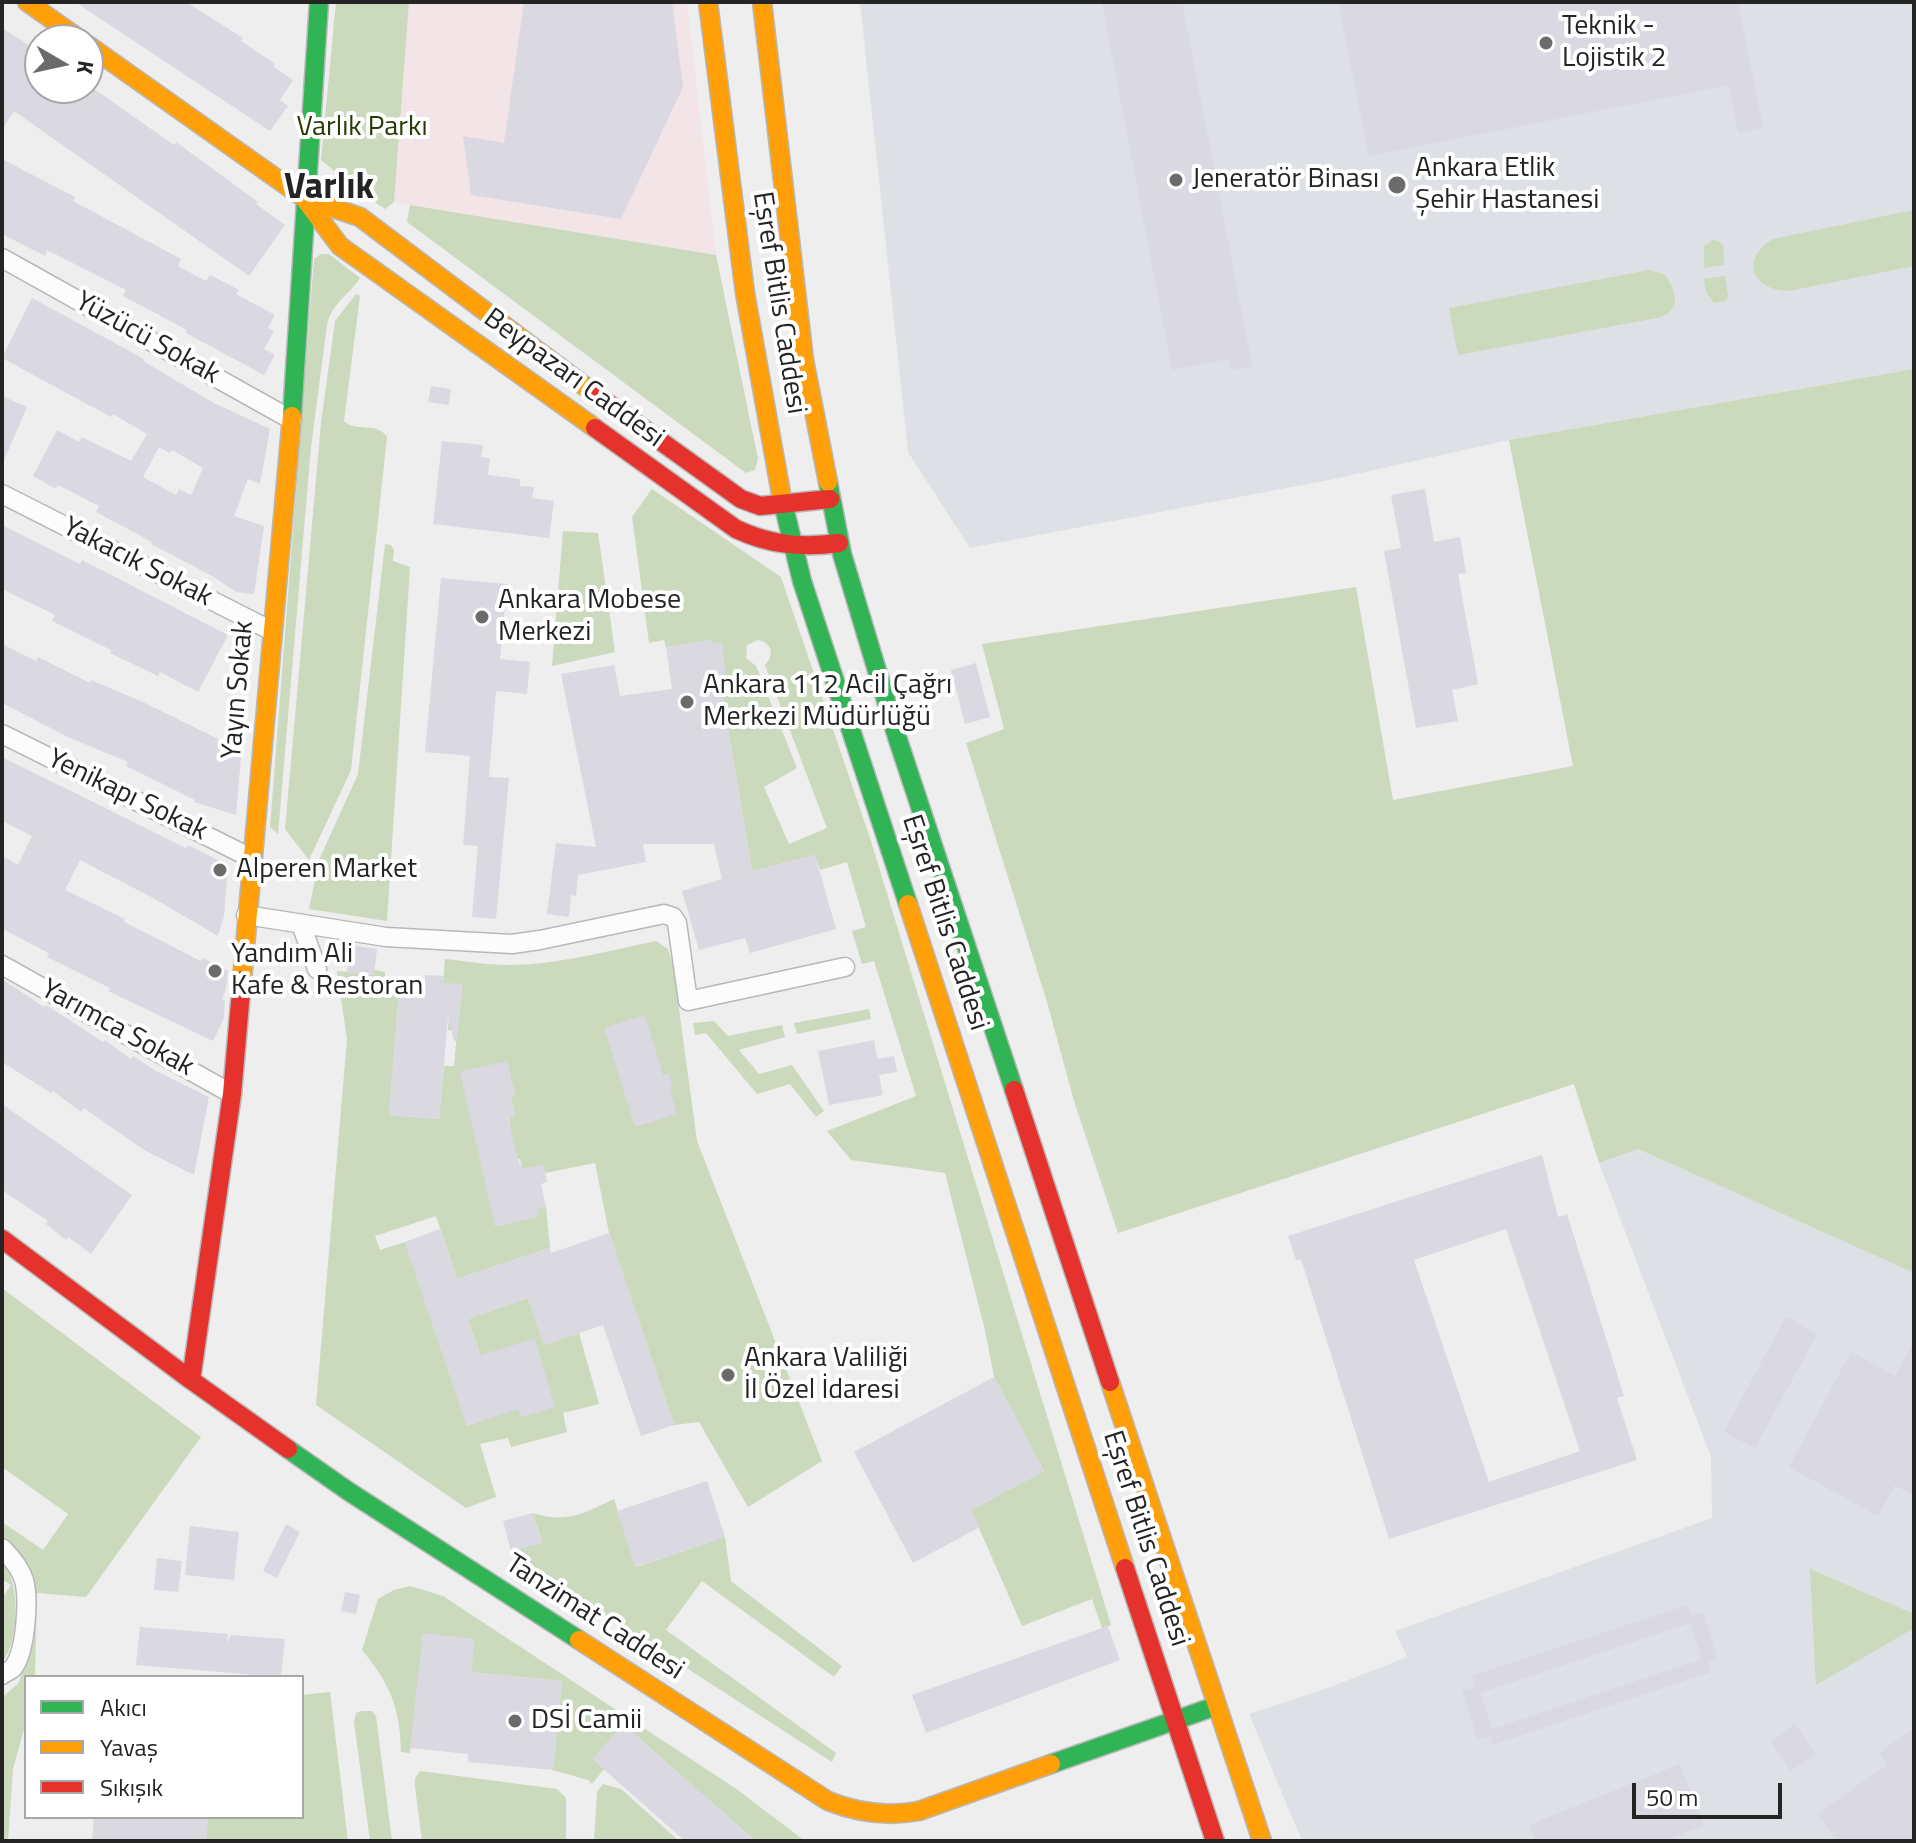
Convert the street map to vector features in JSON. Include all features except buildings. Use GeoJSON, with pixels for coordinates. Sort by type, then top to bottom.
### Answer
{"type":"FeatureCollection","features":[{"type":"Feature","properties":{"kind":"main road"},"geometry":{"type":"LineString","coordinates":[[27,2],[58,24]]}},
{"type":"Feature","properties":{"kind":"main road","name":"Yayın Sokak"},"geometry":{"type":"LineString","coordinates":[[191,1380],[232,1094],[292,420],[319,2]]}},
{"type":"Feature","properties":{"kind":"main road","name":"Eşref Bitlis Caddesi"},"geometry":{"type":"LineString","coordinates":[[708,2],[756,357],[793,546],[1215,1841]]}},
{"type":"Feature","properties":{"kind":"main road","name":"Eşref Bitlis Caddesi"},"geometry":{"type":"LineString","coordinates":[[762,2],[802,348],[839,543],[897,737],[1262,1841]]}},
{"type":"Feature","properties":{"kind":"main road","name":"Beypazarı Caddesi"},"geometry":{"type":"LineString","coordinates":[[104,56],[304,198],[360,217],[564,372],[741,499],[760,506],[830,499]]}},
{"type":"Feature","properties":{"kind":"main road","name":"Beypazarı Caddesi"},"geometry":{"type":"LineString","coordinates":[[304,198],[340,246],[718,517],[751,537],[793,546],[839,543]]}},
{"type":"Feature","properties":{"kind":"main road","name":"Tanzimat Caddesi"},"geometry":{"type":"LineString","coordinates":[[2,1239],[290,1451],[698,1719],[840,1807],[883,1815],[919,1811],[1216,1706]]}},
{"type":"Feature","properties":{"kind":"street","name":"Yüzücü Sokak"},"geometry":{"type":"LineString","coordinates":[[2,258],[292,420]]}},
{"type":"Feature","properties":{"kind":"street","name":"Yakacık Sokak"},"geometry":{"type":"LineString","coordinates":[[2,494],[272,631]]}},
{"type":"Feature","properties":{"kind":"street","name":"Yenikapı Sokak"},"geometry":{"type":"LineString","coordinates":[[2,734],[251,858]]}},
{"type":"Feature","properties":{"kind":"street"},"geometry":{"type":"LineString","coordinates":[[246,915],[386,937],[512,944],[664,914],[673,917],[677,923],[688,1001],[845,967]]}},
{"type":"Feature","properties":{"kind":"street"},"geometry":{"type":"LineString","coordinates":[[301,924],[317,969]]}},
{"type":"Feature","properties":{"kind":"street","name":"Yarımca Sokak"},"geometry":{"type":"LineString","coordinates":[[2,965],[232,1094]]}},
{"type":"Feature","properties":{"kind":"street"},"geometry":{"type":"LineString","coordinates":[[2,1548],[17,1566],[27,1598],[21,1649],[12,1669],[2,1675]]}},
{"type":"Feature","properties":{"kind":"shaded area"},"geometry":{"type":"Polygon","coordinates":[[[409,2],[687,2],[716,255],[394,202],[409,2]]]}},
{"type":"Feature","properties":{"kind":"shaded area","name":"Ankara Etlik Şehir Hastanesi"},"geometry":{"type":"Polygon","coordinates":[[[860,2],[1914,2],[1914,369],[1509,440],[1334,479],[970,548],[908,452],[860,2]]]}},
{"type":"Feature","properties":{"kind":"shaded area"},"geometry":{"type":"Polygon","coordinates":[[[1638,1149],[1914,1273],[1914,1841],[1302,1841],[1249,1714],[1407,1657],[1395,1631],[1712,1518],[1711,1457],[1599,1163],[1638,1149]]]}},
{"type":"Feature","properties":{"kind":"green space","name":"Varlık Parkı"},"geometry":{"type":"Polygon","coordinates":[[[336,2],[409,2],[394,202],[385,209],[363,194],[374,178],[363,170],[351,185],[321,160],[336,2]]]}},
{"type":"Feature","properties":{"kind":"green space"},"geometry":{"type":"Polygon","coordinates":[[[410,205],[716,255],[758,459],[755,470],[746,473],[407,222],[410,205]]]}},
{"type":"Feature","properties":{"kind":"green space"},"geometry":{"type":"Polygon","coordinates":[[[1914,210],[1914,266],[1789,291],[1766,285],[1754,272],[1756,255],[1773,239],[1914,210]]]}},
{"type":"Feature","properties":{"kind":"green space"},"geometry":{"type":"Polygon","coordinates":[[[1713,240],[1723,245],[1724,265],[1704,268],[1704,246],[1713,240]]]}},
{"type":"Feature","properties":{"kind":"green space"},"geometry":{"type":"Polygon","coordinates":[[[321,254],[329,254],[360,278],[337,305],[327,325],[311,447],[278,834],[270,827],[314,259],[321,254]]]}},
{"type":"Feature","properties":{"kind":"green space"},"geometry":{"type":"Polygon","coordinates":[[[1649,270],[1664,274],[1674,292],[1675,303],[1662,317],[1458,355],[1449,308],[1649,270]]]}},
{"type":"Feature","properties":{"kind":"green space"},"geometry":{"type":"Polygon","coordinates":[[[1725,276],[1728,296],[1725,301],[1714,303],[1706,292],[1704,279],[1725,276]]]}},
{"type":"Feature","properties":{"kind":"green space"},"geometry":{"type":"Polygon","coordinates":[[[356,294],[360,296],[344,421],[354,426],[378,429],[387,437],[351,770],[309,860],[285,829],[321,423],[335,321],[356,294]]]}},
{"type":"Feature","properties":{"kind":"green space"},"geometry":{"type":"Polygon","coordinates":[[[1914,369],[1914,1273],[1638,1149],[1599,1163],[1574,1084],[1118,1233],[1074,1101],[1047,1002],[966,743],[1004,729],[982,644],[1356,587],[1393,800],[1573,766],[1509,440],[1914,369]]]}},
{"type":"Feature","properties":{"kind":"green space"},"geometry":{"type":"Polygon","coordinates":[[[652,489],[781,577],[870,838],[1111,1625],[1102,1628],[1092,1599],[1022,1626],[971,1510],[1044,1471],[994,1377],[945,1173],[851,1160],[827,1131],[916,1096],[874,961],[862,964],[852,931],[866,927],[847,862],[820,870],[815,855],[752,871],[719,675],[725,674],[722,643],[712,644],[711,640],[666,647],[664,640],[649,643],[632,517],[652,489]],[[758,640],[747,645],[746,658],[756,666],[797,768],[764,787],[789,844],[827,828],[765,665],[771,653],[758,640]]]}},
{"type":"Feature","properties":{"kind":"green space"},"geometry":{"type":"Polygon","coordinates":[[[563,531],[598,533],[615,652],[552,666],[563,531]]]}},
{"type":"Feature","properties":{"kind":"green space"},"geometry":{"type":"Polygon","coordinates":[[[385,544],[391,545],[394,550],[393,561],[410,567],[387,921],[309,909],[319,860],[358,774],[385,544]]]}},
{"type":"Feature","properties":{"kind":"green space"},"geometry":{"type":"Polygon","coordinates":[[[656,941],[668,949],[673,965],[697,1141],[822,1461],[748,1507],[699,1422],[674,1425],[609,1233],[595,1163],[545,1173],[522,1169],[520,1159],[515,1160],[509,1117],[515,1115],[511,1096],[515,1095],[507,1062],[461,1072],[537,1217],[536,1209],[546,1207],[550,1248],[457,1279],[436,1216],[375,1236],[380,1250],[405,1242],[467,1426],[500,1414],[468,1319],[528,1298],[544,1345],[579,1333],[599,1404],[563,1413],[567,1432],[511,1447],[508,1438],[480,1444],[496,1497],[466,1508],[316,1405],[347,1039],[337,971],[373,975],[374,970],[385,972],[385,980],[400,980],[389,1115],[439,1119],[444,1066],[454,1066],[457,1032],[448,1030],[449,1018],[459,1018],[462,985],[443,983],[445,959],[507,965],[544,963],[656,941]]]}},
{"type":"Feature","properties":{"kind":"green space"},"geometry":{"type":"Polygon","coordinates":[[[869,1009],[871,1019],[797,1034],[794,1023],[869,1009]]]}},
{"type":"Feature","properties":{"kind":"green space"},"geometry":{"type":"Polygon","coordinates":[[[714,1021],[728,1036],[782,1025],[785,1037],[739,1050],[759,1074],[792,1065],[824,1111],[816,1117],[790,1084],[757,1094],[706,1033],[695,1035],[693,1023],[714,1021]]]}},
{"type":"Feature","properties":{"kind":"green space"},"geometry":{"type":"Polygon","coordinates":[[[2,1288],[201,1437],[86,1597],[37,1593],[35,1675],[24,1675],[24,1729],[13,1769],[8,1841],[2,1841],[2,1697],[18,1684],[30,1651],[17,1553],[2,1538],[2,1522],[43,1550],[68,1514],[2,1467],[2,1288]]]}},
{"type":"Feature","properties":{"kind":"green space"},"geometry":{"type":"Polygon","coordinates":[[[614,1499],[636,1567],[725,1537],[731,1581],[842,1666],[834,1677],[702,1581],[666,1630],[836,1753],[832,1762],[510,1554],[511,1551],[542,1542],[533,1513],[566,1517],[614,1499]]]}},
{"type":"Feature","properties":{"kind":"green space"},"geometry":{"type":"Polygon","coordinates":[[[2,1562],[12,1582],[16,1612],[12,1642],[2,1662],[2,1598],[11,1585],[2,1579],[2,1562]]]}},
{"type":"Feature","properties":{"kind":"green space"},"geometry":{"type":"Polygon","coordinates":[[[1810,1569],[1914,1614],[1914,1628],[1816,1685],[1810,1569]]]}},
{"type":"Feature","properties":{"kind":"green space"},"geometry":{"type":"Polygon","coordinates":[[[410,1586],[443,1596],[735,1788],[805,1841],[752,1841],[623,1724],[604,1769],[592,1784],[588,1780],[553,1770],[562,1681],[471,1672],[474,1639],[423,1634],[410,1753],[401,1752],[392,1697],[362,1650],[378,1599],[410,1586]]]}},
{"type":"Feature","properties":{"kind":"green space"},"geometry":{"type":"Polygon","coordinates":[[[330,1692],[348,1841],[206,1841],[208,1819],[304,1819],[304,1695],[330,1692]]]}},
{"type":"Feature","properties":{"kind":"green space"},"geometry":{"type":"Polygon","coordinates":[[[372,1711],[376,1716],[392,1841],[370,1841],[354,1722],[356,1713],[372,1711]]]}},
{"type":"Feature","properties":{"kind":"green space"},"geometry":{"type":"Polygon","coordinates":[[[420,1771],[557,1789],[566,1798],[566,1841],[422,1841],[415,1787],[415,1778],[420,1771]]]}},
{"type":"Feature","properties":{"kind":"green space"},"geometry":{"type":"Polygon","coordinates":[[[603,1784],[621,1789],[679,1841],[594,1841],[597,1792],[603,1784]]]}},
{"type":"Feature","properties":{"kind":"traffic: fast"},"geometry":{"type":"LineString","coordinates":[[292,416],[319,2]]}},
{"type":"Feature","properties":{"kind":"traffic: fast"},"geometry":{"type":"LineString","coordinates":[[828,482],[842,554],[897,737],[1014,1090]]}},
{"type":"Feature","properties":{"kind":"traffic: fast"},"geometry":{"type":"LineString","coordinates":[[782,499],[802,581],[908,904]]}},
{"type":"Feature","properties":{"kind":"traffic: fast"},"geometry":{"type":"LineString","coordinates":[[288,1449],[579,1640]]}},
{"type":"Feature","properties":{"kind":"traffic: fast"},"geometry":{"type":"LineString","coordinates":[[1051,1764],[1216,1706]]}},
{"type":"Feature","properties":{"kind":"traffic: slow"},"geometry":{"type":"LineString","coordinates":[[27,2],[58,24]]}},
{"type":"Feature","properties":{"kind":"traffic: slow"},"geometry":{"type":"LineString","coordinates":[[708,2],[745,293],[782,499]]}},
{"type":"Feature","properties":{"kind":"traffic: slow"},"geometry":{"type":"LineString","coordinates":[[762,2],[804,360],[828,482]]}},
{"type":"Feature","properties":{"kind":"traffic: slow"},"geometry":{"type":"LineString","coordinates":[[104,56],[304,198],[360,217],[595,394]]}},
{"type":"Feature","properties":{"kind":"traffic: slow"},"geometry":{"type":"LineString","coordinates":[[304,198],[340,246],[595,428]]}},
{"type":"Feature","properties":{"kind":"traffic: slow"},"geometry":{"type":"LineString","coordinates":[[242,980],[292,416]]}},
{"type":"Feature","properties":{"kind":"traffic: slow"},"geometry":{"type":"LineString","coordinates":[[908,904],[1125,1568]]}},
{"type":"Feature","properties":{"kind":"traffic: slow"},"geometry":{"type":"LineString","coordinates":[[1110,1382],[1262,1841]]}},
{"type":"Feature","properties":{"kind":"traffic: slow"},"geometry":{"type":"LineString","coordinates":[[579,1640],[828,1801],[850,1808],[884,1814],[919,1811],[1051,1764]]}},
{"type":"Feature","properties":{"kind":"traffic: jam"},"geometry":{"type":"LineString","coordinates":[[595,394],[741,499],[760,506],[830,499]]}},
{"type":"Feature","properties":{"kind":"traffic: jam"},"geometry":{"type":"LineString","coordinates":[[595,428],[736,529],[786,544],[839,543]]}},
{"type":"Feature","properties":{"kind":"traffic: jam"},"geometry":{"type":"LineString","coordinates":[[191,1380],[232,1094],[242,980]]}},
{"type":"Feature","properties":{"kind":"traffic: jam"},"geometry":{"type":"LineString","coordinates":[[1014,1090],[1110,1382]]}},
{"type":"Feature","properties":{"kind":"traffic: jam"},"geometry":{"type":"LineString","coordinates":[[2,1239],[288,1449]]}},
{"type":"Feature","properties":{"kind":"traffic: jam"},"geometry":{"type":"LineString","coordinates":[[1125,1568],[1215,1841]]}},
{"type":"Feature","properties":{"kind":"place","name":"Teknik - Lojistik 2"},"geometry":{"type":"Point","coordinates":[1546,43]}},
{"type":"Feature","properties":{"kind":"place","name":"Jeneratör Binası"},"geometry":{"type":"Point","coordinates":[1176,180]}},
{"type":"Feature","properties":{"kind":"place","name":"Ankara Etlik Şehir Hastanesi"},"geometry":{"type":"Point","coordinates":[1397,185]}},
{"type":"Feature","properties":{"kind":"place","name":"Ankara Mobese Merkezi"},"geometry":{"type":"Point","coordinates":[482,617]}},
{"type":"Feature","properties":{"kind":"place","name":"Ankara 112 Acil Çağrı Merkezi Müdürlüğü"},"geometry":{"type":"Point","coordinates":[687,702]}},
{"type":"Feature","properties":{"kind":"place","name":"Alperen Market"},"geometry":{"type":"Point","coordinates":[220,870]}},
{"type":"Feature","properties":{"kind":"place","name":"Yandım Ali Kafe & Restoran"},"geometry":{"type":"Point","coordinates":[215,971]}},
{"type":"Feature","properties":{"kind":"place","name":"Ankara Valiliği İl Özel İdaresi"},"geometry":{"type":"Point","coordinates":[728,1375]}},
{"type":"Feature","properties":{"kind":"place","name":"DSİ Camii"},"geometry":{"type":"Point","coordinates":[515,1721]}},
{"type":"Feature","properties":{"kind":"district","name":"Varlık"},"geometry":{"type":"Point","coordinates":[329,189]}}]}
